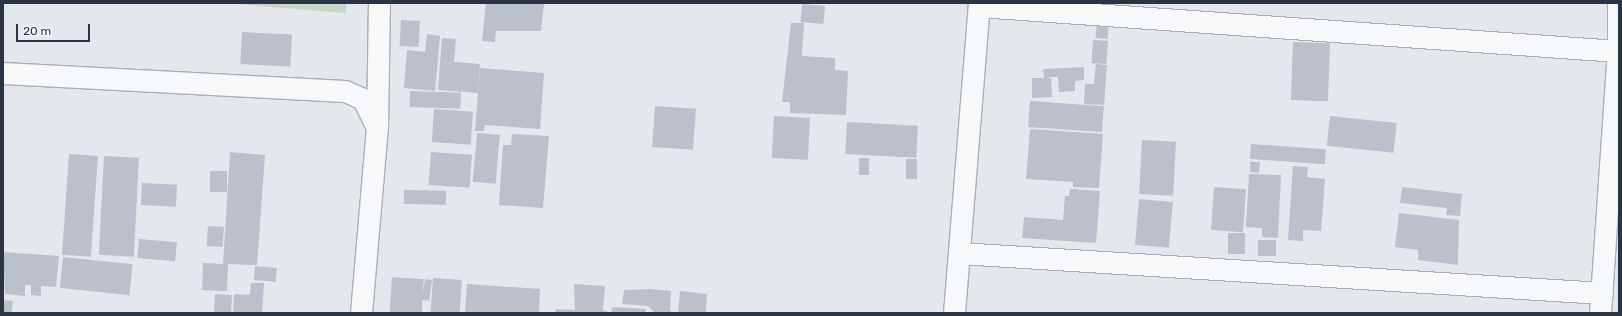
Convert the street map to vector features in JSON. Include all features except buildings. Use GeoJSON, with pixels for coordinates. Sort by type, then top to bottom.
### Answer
{"type":"FeatureCollection","features":[{"type":"Feature","properties":{"kind":"street"},"geometry":{"type":"LineString","coordinates":[[361,313],[377,128],[379,3]]}},
{"type":"Feature","properties":{"kind":"street"},"geometry":{"type":"LineString","coordinates":[[959,253],[1601,303],[1618,51],[1618,3]]}},
{"type":"Feature","properties":{"kind":"street"},"geometry":{"type":"LineString","coordinates":[[954,313],[979,4],[1618,51]]}},
{"type":"Feature","properties":{"kind":"street"},"geometry":{"type":"LineString","coordinates":[[3,73],[345,91],[363,99],[377,128]]}},
{"type":"Feature","properties":{"kind":"green space"},"geometry":{"type":"Polygon","coordinates":[[[237,3],[346,3],[346,13],[237,4],[237,3]]]}}]}
